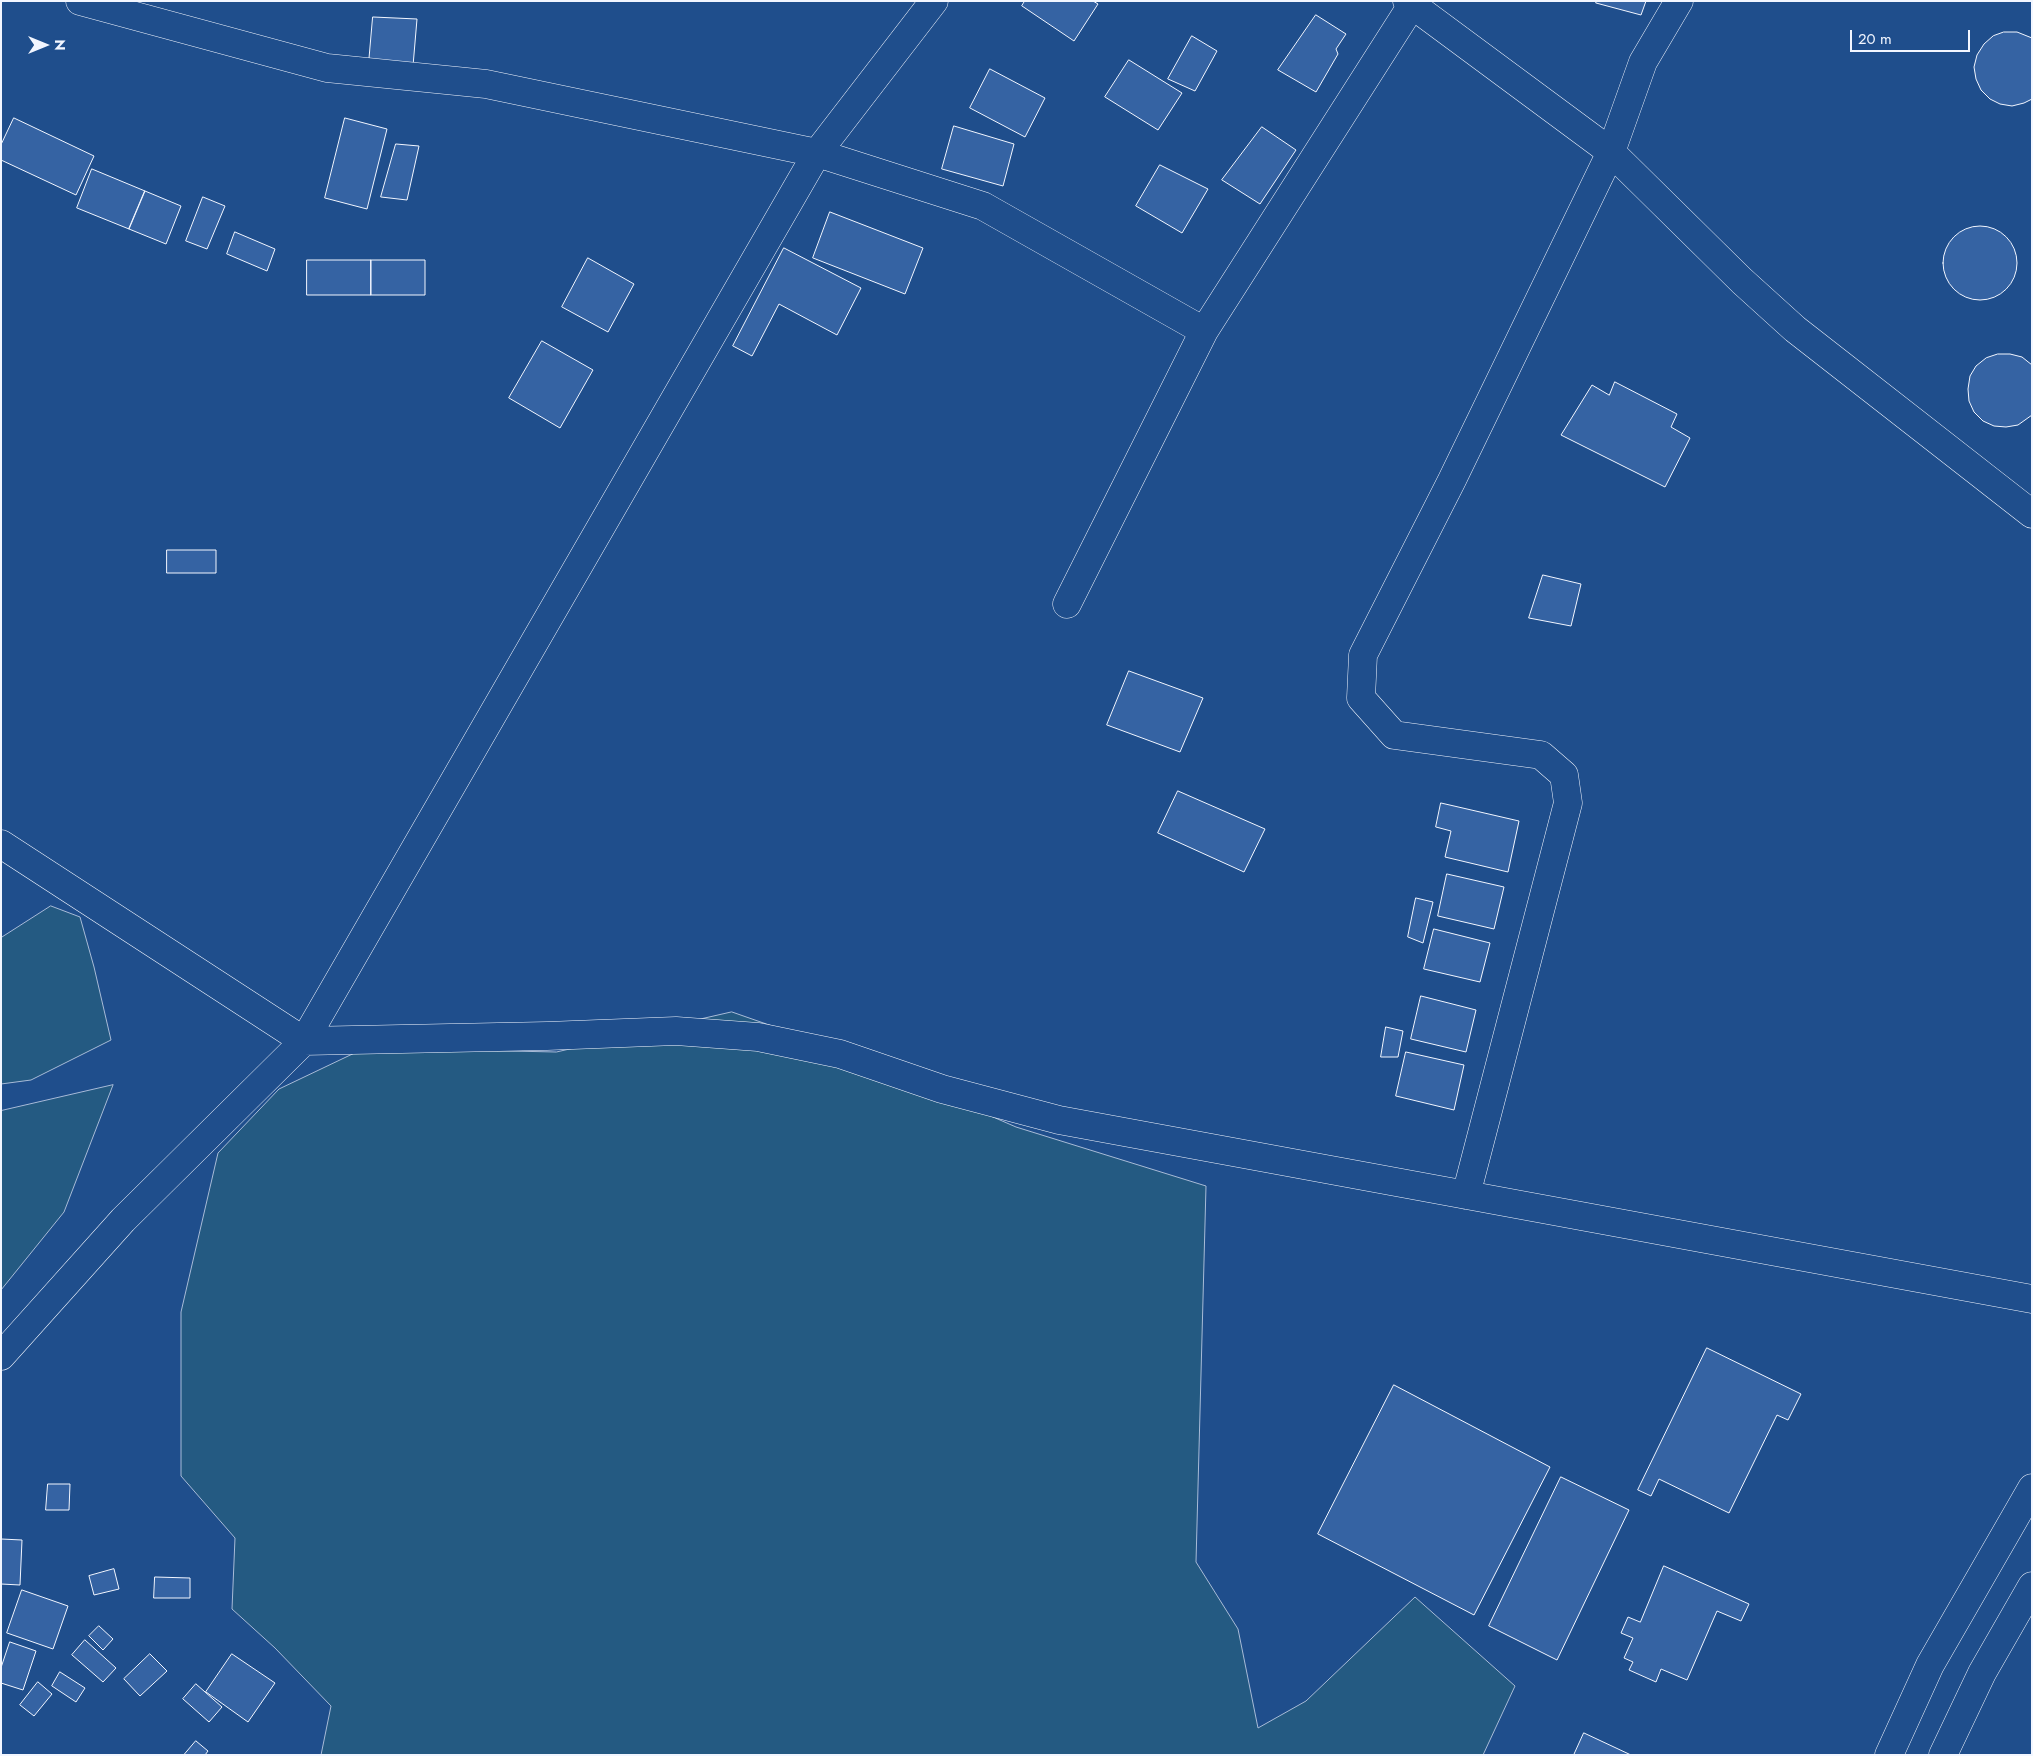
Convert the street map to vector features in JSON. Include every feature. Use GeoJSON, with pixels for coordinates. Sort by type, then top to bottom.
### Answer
{"type":"FeatureCollection","features":[{"type":"Feature","properties":{"kind":"street"},"geometry":{"type":"LineString","coordinates":[[80,1],[327,68],[486,84],[817,153],[983,206],[1204,331]]}},
{"type":"Feature","properties":{"kind":"street"},"geometry":{"type":"LineString","coordinates":[[1,1356],[124,1220],[304,1041],[817,153],[934,1]]}},
{"type":"Feature","properties":{"kind":"street"},"geometry":{"type":"LineString","coordinates":[[1466,1195],[1568,803],[1564,775],[1541,755],[1394,736],[1361,698],[1363,655],[1452,480],[1611,152],[1643,62],[1679,1]]}},
{"type":"Feature","properties":{"kind":"street"},"geometry":{"type":"LineString","coordinates":[[1067,604],[1204,331],[1409,3],[1611,152],[1742,281],[1795,330],[2032,514]]}},
{"type":"Feature","properties":{"kind":"street"},"geometry":{"type":"LineString","coordinates":[[1,844],[304,1041],[547,1036],[676,1031],[758,1037],[840,1054],[942,1089],[1059,1120],[2032,1299]]}},
{"type":"Feature","properties":{"kind":"street"},"geometry":{"type":"LineString","coordinates":[[1889,1755],[1930,1665],[2032,1488]]}},
{"type":"Feature","properties":{"kind":"street"},"geometry":{"type":"LineString","coordinates":[[1943,1755],[1982,1673],[2032,1586]]}},
{"type":"Feature","properties":{"kind":"shaded area"},"geometry":{"type":"Polygon","coordinates":[[[51,906],[80,917],[111,1040],[31,1080],[1,1084],[1,938],[51,906]]]}},
{"type":"Feature","properties":{"kind":"shaded area"},"geometry":{"type":"Polygon","coordinates":[[[732,1012],[835,1048],[1016,1127],[1206,1186],[1196,1562],[1238,1629],[1258,1728],[1306,1701],[1415,1597],[1515,1686],[1483,1755],[321,1755],[331,1706],[275,1648],[232,1609],[235,1538],[181,1476],[181,1312],[218,1153],[279,1089],[365,1048],[556,1052],[732,1012]]]}},
{"type":"Feature","properties":{"kind":"shaded area"},"geometry":{"type":"Polygon","coordinates":[[[113,1085],[64,1212],[1,1290],[1,1111],[113,1085]]]}},
{"type":"Feature","properties":{"kind":"building"},"geometry":{"type":"Polygon","coordinates":[[[1025,1],[1093,1],[1098,4],[1074,41],[1022,6],[1025,1]]]}},
{"type":"Feature","properties":{"kind":"building"},"geometry":{"type":"Polygon","coordinates":[[[1597,1],[1646,1],[1641,15],[1596,3],[1597,1]]]}},
{"type":"Feature","properties":{"kind":"building"},"geometry":{"type":"Polygon","coordinates":[[[1316,15],[1346,34],[1336,49],[1338,54],[1316,92],[1278,70],[1316,15]]]}},
{"type":"Feature","properties":{"kind":"building"},"geometry":{"type":"Polygon","coordinates":[[[373,17],[417,19],[413,66],[369,63],[373,17]]]}},
{"type":"Feature","properties":{"kind":"building"},"geometry":{"type":"Polygon","coordinates":[[[2004,32],[2017,32],[2032,38],[2032,99],[2012,106],[2000,104],[1990,99],[1981,90],[1976,79],[1974,67],[1977,55],[1984,44],[1993,36],[2004,32]]]}},
{"type":"Feature","properties":{"kind":"building"},"geometry":{"type":"Polygon","coordinates":[[[1192,36],[1217,51],[1195,91],[1168,79],[1192,36]]]}},
{"type":"Feature","properties":{"kind":"building"},"geometry":{"type":"Polygon","coordinates":[[[1129,60],[1182,93],[1158,130],[1105,97],[1129,60]]]}},
{"type":"Feature","properties":{"kind":"building"},"geometry":{"type":"Polygon","coordinates":[[[990,69],[1045,98],[1025,137],[970,108],[990,69]]]}},
{"type":"Feature","properties":{"kind":"building"},"geometry":{"type":"Polygon","coordinates":[[[14,118],[94,156],[76,195],[1,160],[1,145],[14,118]]]}},
{"type":"Feature","properties":{"kind":"building"},"geometry":{"type":"Polygon","coordinates":[[[345,118],[387,129],[367,209],[325,198],[345,118]]]}},
{"type":"Feature","properties":{"kind":"building"},"geometry":{"type":"Polygon","coordinates":[[[954,126],[1014,144],[1003,186],[942,169],[954,126]]]}},
{"type":"Feature","properties":{"kind":"building"},"geometry":{"type":"Polygon","coordinates":[[[1262,127],[1296,150],[1260,204],[1222,180],[1262,127]]]}},
{"type":"Feature","properties":{"kind":"building"},"geometry":{"type":"Polygon","coordinates":[[[396,144],[419,146],[407,200],[381,197],[396,144]]]}},
{"type":"Feature","properties":{"kind":"building"},"geometry":{"type":"Polygon","coordinates":[[[1160,165],[1208,189],[1182,233],[1136,206],[1160,165]]]}},
{"type":"Feature","properties":{"kind":"building"},"geometry":{"type":"Polygon","coordinates":[[[92,169],[145,191],[129,229],[77,208],[92,169]]]}},
{"type":"Feature","properties":{"kind":"building"},"geometry":{"type":"Polygon","coordinates":[[[145,191],[181,206],[166,244],[129,229],[145,191]]]}},
{"type":"Feature","properties":{"kind":"building"},"geometry":{"type":"Polygon","coordinates":[[[203,197],[225,206],[207,249],[186,241],[203,197]]]}},
{"type":"Feature","properties":{"kind":"building"},"geometry":{"type":"Polygon","coordinates":[[[830,212],[923,248],[905,294],[813,258],[830,212]]]}},
{"type":"Feature","properties":{"kind":"building"},"geometry":{"type":"Polygon","coordinates":[[[1980,226],[1994,229],[2006,237],[2014,249],[2017,263],[2014,277],[2006,289],[1994,297],[1980,300],[1966,297],[1954,289],[1946,277],[1943,263],[1946,249],[1954,237],[1966,229],[1980,226]]]}},
{"type":"Feature","properties":{"kind":"building"},"geometry":{"type":"Polygon","coordinates":[[[235,232],[275,249],[267,271],[227,254],[235,232]]]}},
{"type":"Feature","properties":{"kind":"building"},"geometry":{"type":"Polygon","coordinates":[[[784,248],[861,288],[837,335],[779,304],[752,356],[733,346],[784,248]]]}},
{"type":"Feature","properties":{"kind":"building"},"geometry":{"type":"Polygon","coordinates":[[[588,258],[634,284],[608,332],[562,307],[588,258]]]}},
{"type":"Feature","properties":{"kind":"building"},"geometry":{"type":"Polygon","coordinates":[[[307,260],[371,260],[371,295],[307,295],[307,260]]]}},
{"type":"Feature","properties":{"kind":"building"},"geometry":{"type":"Polygon","coordinates":[[[371,260],[425,260],[425,295],[371,295],[371,260]]]}},
{"type":"Feature","properties":{"kind":"building"},"geometry":{"type":"Polygon","coordinates":[[[542,341],[593,370],[560,428],[509,398],[542,341]]]}},
{"type":"Feature","properties":{"kind":"building"},"geometry":{"type":"Polygon","coordinates":[[[1998,354],[2022,357],[2032,365],[2032,415],[2018,425],[1994,426],[1983,421],[1974,412],[1969,401],[1970,376],[1976,366],[1986,358],[1998,354]]]}},
{"type":"Feature","properties":{"kind":"building"},"geometry":{"type":"Polygon","coordinates":[[[1615,382],[1677,414],[1671,427],[1690,438],[1665,487],[1561,435],[1592,385],[1609,395],[1615,382]]]}},
{"type":"Feature","properties":{"kind":"building"},"geometry":{"type":"Polygon","coordinates":[[[167,550],[216,550],[216,573],[167,573],[167,550]]]}},
{"type":"Feature","properties":{"kind":"building"},"geometry":{"type":"Polygon","coordinates":[[[1543,575],[1581,584],[1571,626],[1529,618],[1543,575]]]}},
{"type":"Feature","properties":{"kind":"building"},"geometry":{"type":"Polygon","coordinates":[[[1129,671],[1203,698],[1180,752],[1107,725],[1129,671]]]}},
{"type":"Feature","properties":{"kind":"building"},"geometry":{"type":"Polygon","coordinates":[[[1178,791],[1265,829],[1244,872],[1158,833],[1178,791]]]}},
{"type":"Feature","properties":{"kind":"building"},"geometry":{"type":"Polygon","coordinates":[[[1441,803],[1519,821],[1508,872],[1445,857],[1451,831],[1436,827],[1441,803]]]}},
{"type":"Feature","properties":{"kind":"building"},"geometry":{"type":"Polygon","coordinates":[[[1447,874],[1504,887],[1494,929],[1438,916],[1447,874]]]}},
{"type":"Feature","properties":{"kind":"building"},"geometry":{"type":"Polygon","coordinates":[[[1416,898],[1433,902],[1423,943],[1408,937],[1416,898]]]}},
{"type":"Feature","properties":{"kind":"building"},"geometry":{"type":"Polygon","coordinates":[[[1434,929],[1490,943],[1480,982],[1424,969],[1434,929]]]}},
{"type":"Feature","properties":{"kind":"building"},"geometry":{"type":"Polygon","coordinates":[[[1421,996],[1476,1010],[1466,1052],[1411,1039],[1421,996]]]}},
{"type":"Feature","properties":{"kind":"building"},"geometry":{"type":"Polygon","coordinates":[[[1386,1027],[1403,1031],[1398,1057],[1381,1057],[1386,1027]]]}},
{"type":"Feature","properties":{"kind":"building"},"geometry":{"type":"Polygon","coordinates":[[[1406,1052],[1464,1065],[1454,1110],[1396,1096],[1406,1052]]]}},
{"type":"Feature","properties":{"kind":"building"},"geometry":{"type":"Polygon","coordinates":[[[1707,1348],[1801,1394],[1788,1420],[1777,1415],[1729,1513],[1659,1479],[1651,1496],[1638,1490],[1707,1348]]]}},
{"type":"Feature","properties":{"kind":"building"},"geometry":{"type":"Polygon","coordinates":[[[1394,1385],[1550,1467],[1474,1615],[1318,1534],[1394,1385]]]}},
{"type":"Feature","properties":{"kind":"building"},"geometry":{"type":"Polygon","coordinates":[[[1561,1477],[1629,1510],[1557,1660],[1489,1626],[1561,1477]]]}},
{"type":"Feature","properties":{"kind":"building"},"geometry":{"type":"Polygon","coordinates":[[[48,1484],[70,1484],[69,1510],[46,1510],[48,1484]]]}},
{"type":"Feature","properties":{"kind":"building"},"geometry":{"type":"Polygon","coordinates":[[[1,1539],[22,1540],[20,1585],[1,1584],[1,1539]]]}},
{"type":"Feature","properties":{"kind":"building"},"geometry":{"type":"Polygon","coordinates":[[[1664,1566],[1749,1604],[1741,1621],[1717,1611],[1687,1680],[1661,1669],[1656,1682],[1629,1670],[1633,1662],[1624,1658],[1633,1638],[1621,1633],[1628,1617],[1640,1622],[1664,1566]]]}},
{"type":"Feature","properties":{"kind":"building"},"geometry":{"type":"Polygon","coordinates":[[[114,1569],[119,1589],[94,1595],[89,1576],[114,1569]]]}},
{"type":"Feature","properties":{"kind":"building"},"geometry":{"type":"Polygon","coordinates":[[[155,1577],[190,1578],[190,1598],[154,1598],[155,1577]]]}},
{"type":"Feature","properties":{"kind":"building"},"geometry":{"type":"Polygon","coordinates":[[[22,1590],[68,1606],[53,1649],[7,1633],[22,1590]]]}},
{"type":"Feature","properties":{"kind":"building"},"geometry":{"type":"Polygon","coordinates":[[[99,1626],[113,1639],[103,1650],[89,1636],[99,1626]]]}},
{"type":"Feature","properties":{"kind":"building"},"geometry":{"type":"Polygon","coordinates":[[[85,1640],[116,1668],[103,1682],[72,1655],[85,1640]]]}},
{"type":"Feature","properties":{"kind":"building"},"geometry":{"type":"Polygon","coordinates":[[[10,1642],[36,1651],[23,1690],[1,1683],[1,1668],[10,1642]]]}},
{"type":"Feature","properties":{"kind":"building"},"geometry":{"type":"Polygon","coordinates":[[[150,1654],[167,1671],[140,1696],[124,1679],[150,1654]]]}},
{"type":"Feature","properties":{"kind":"building"},"geometry":{"type":"Polygon","coordinates":[[[232,1654],[275,1683],[248,1722],[206,1692],[232,1654]]]}},
{"type":"Feature","properties":{"kind":"building"},"geometry":{"type":"Polygon","coordinates":[[[60,1672],[85,1688],[76,1702],[52,1686],[60,1672]]]}},
{"type":"Feature","properties":{"kind":"building"},"geometry":{"type":"Polygon","coordinates":[[[38,1682],[52,1694],[34,1716],[20,1705],[38,1682]]]}},
{"type":"Feature","properties":{"kind":"building"},"geometry":{"type":"Polygon","coordinates":[[[196,1684],[222,1707],[209,1722],[183,1699],[196,1684]]]}},
{"type":"Feature","properties":{"kind":"building"},"geometry":{"type":"Polygon","coordinates":[[[1584,1733],[1631,1755],[1574,1755],[1584,1733]]]}},
{"type":"Feature","properties":{"kind":"building"},"geometry":{"type":"Polygon","coordinates":[[[196,1741],[208,1751],[205,1755],[184,1755],[196,1741]]]}}]}
